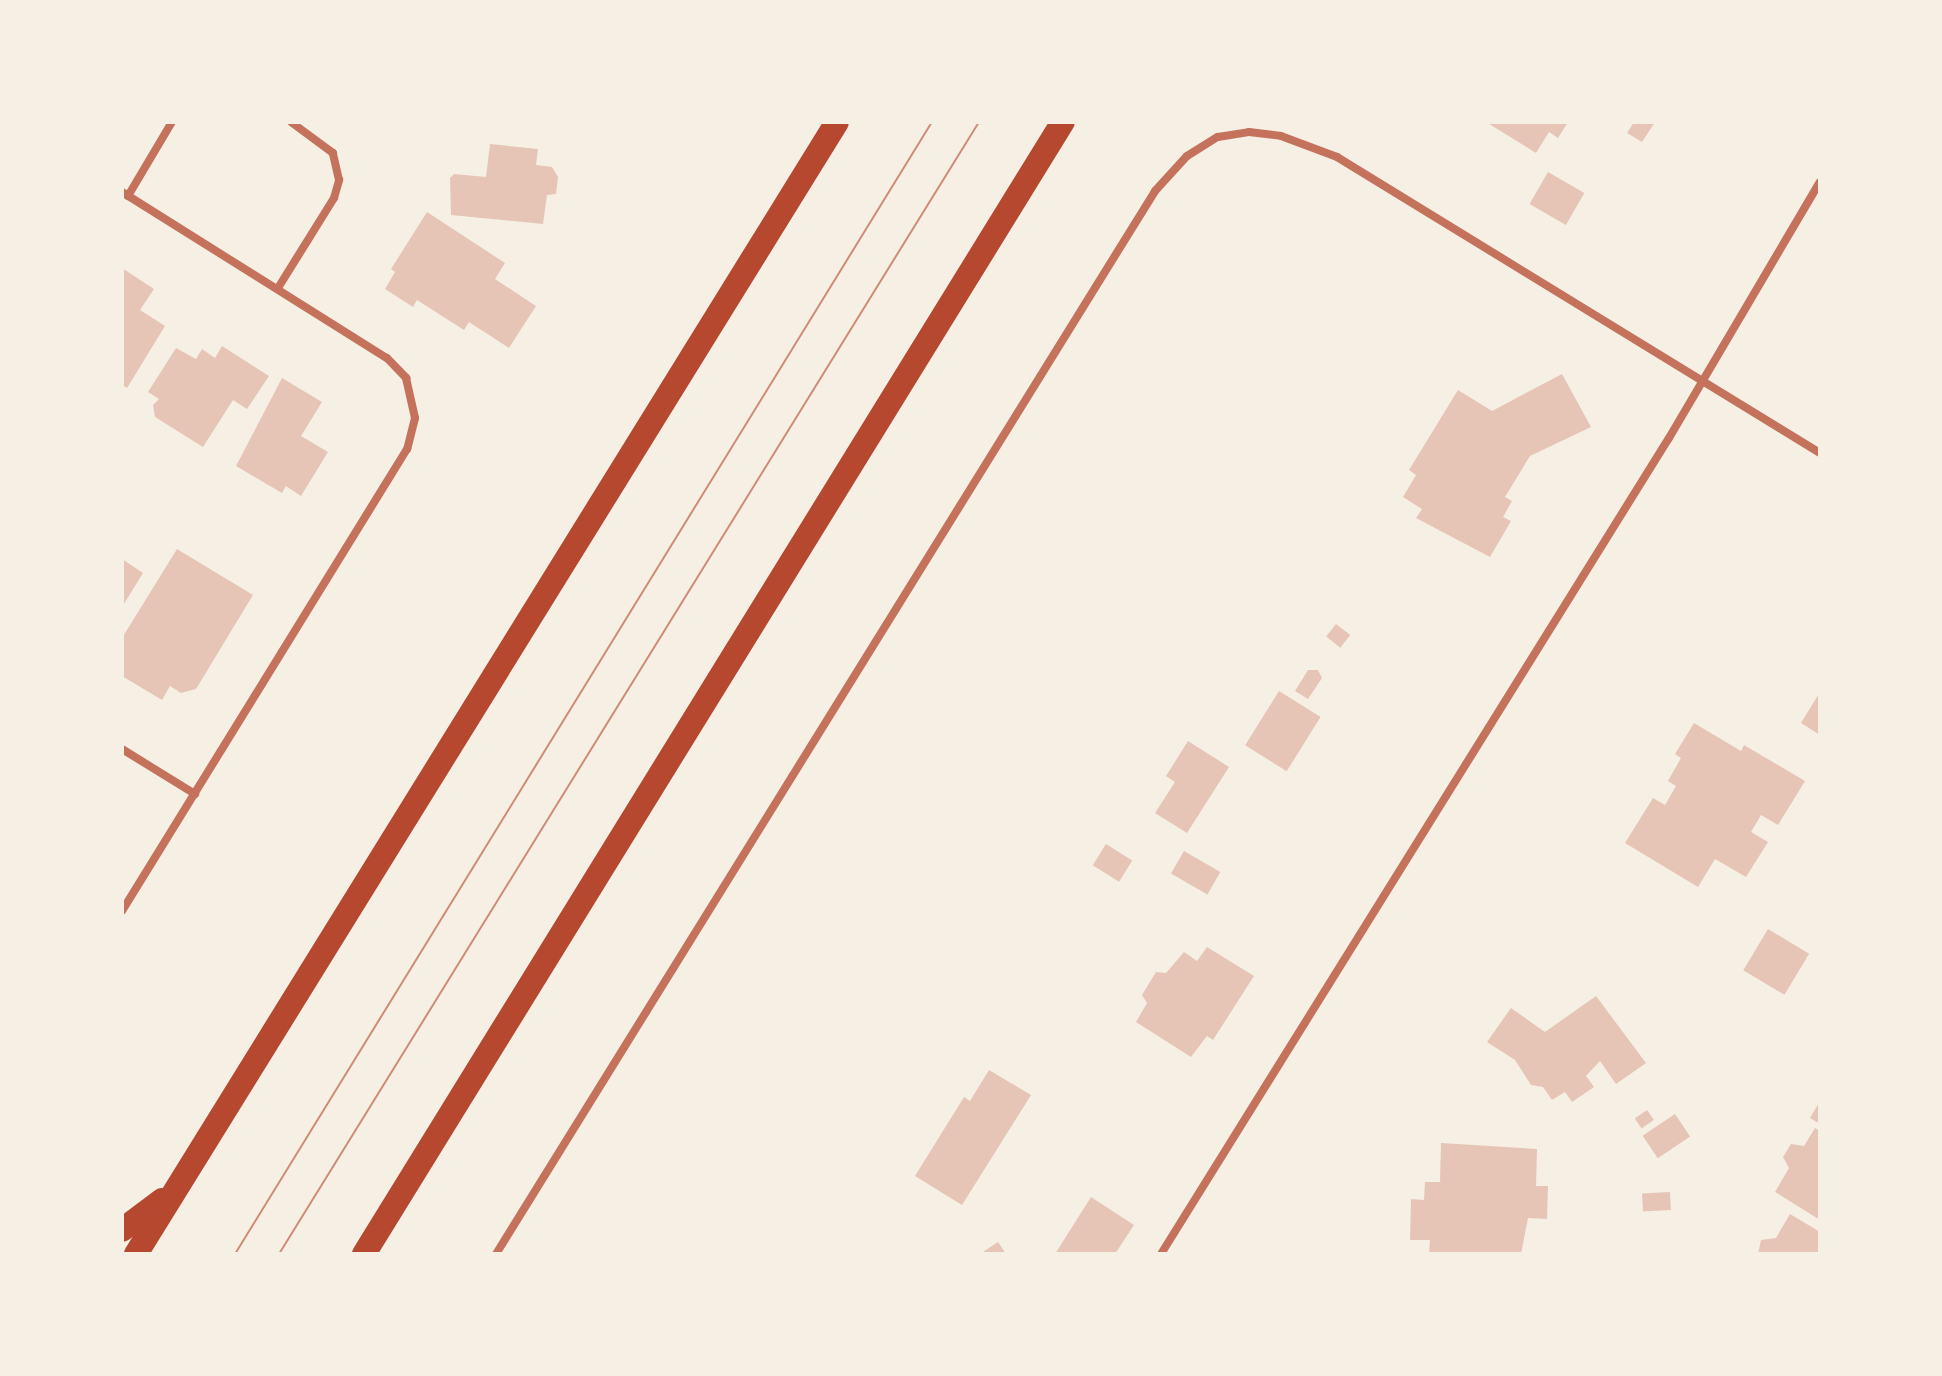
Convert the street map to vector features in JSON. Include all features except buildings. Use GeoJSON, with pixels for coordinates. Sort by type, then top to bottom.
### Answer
{"type":"FeatureCollection","features":[{"type":"Feature","properties":{"kind":"highway"},"geometry":{"type":"LineString","coordinates":[[136,1254],[170,1194],[837,122]]}},
{"type":"Feature","properties":{"kind":"highway"},"geometry":{"type":"LineString","coordinates":[[364,1254],[1063,122]]}},
{"type":"Feature","properties":{"kind":"highway"},"geometry":{"type":"LineString","coordinates":[[122,1230],[170,1194]]}},
{"type":"Feature","properties":{"kind":"street"},"geometry":{"type":"LineString","coordinates":[[122,911],[413,434],[415,403],[399,369],[278,288],[125,194],[172,122]]}},
{"type":"Feature","properties":{"kind":"street"},"geometry":{"type":"LineString","coordinates":[[278,288],[334,198],[339,180],[333,153],[291,122]]}},
{"type":"Feature","properties":{"kind":"street"},"geometry":{"type":"LineString","coordinates":[[496,1254],[1155,191],[1187,156],[1218,137],[1249,132],[1281,136],[1337,157],[1820,453]]}},
{"type":"Feature","properties":{"kind":"street"},"geometry":{"type":"LineString","coordinates":[[1161,1254],[1669,438],[1700,378],[1820,182]]}},
{"type":"Feature","properties":{"kind":"street"},"geometry":{"type":"LineString","coordinates":[[122,749],[195,794]]}},
{"type":"Feature","properties":{"kind":"tram line"},"geometry":{"type":"LineString","coordinates":[[235,1254],[932,122]]}},
{"type":"Feature","properties":{"kind":"tram line"},"geometry":{"type":"LineString","coordinates":[[279,1254],[979,122]]}}]}
